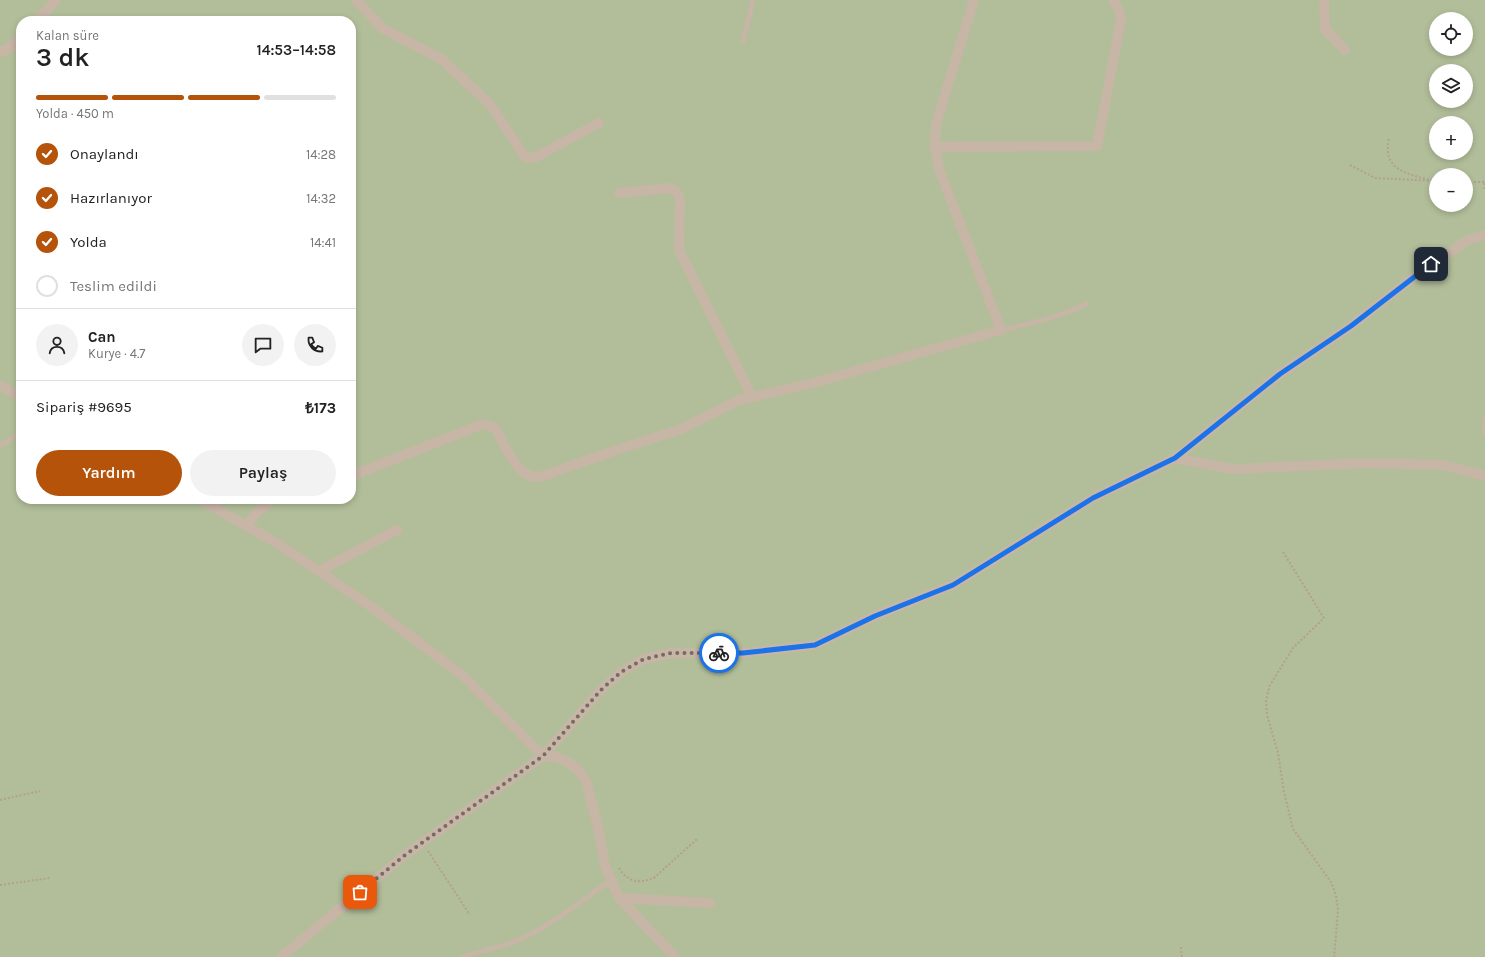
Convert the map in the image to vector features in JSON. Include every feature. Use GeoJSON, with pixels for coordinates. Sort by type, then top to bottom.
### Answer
{"type":"FeatureCollection","features":[{"type":"Feature","properties":{"kind":"street"},"geometry":{"type":"LineString","coordinates":[[42,16],[56,0]]}},
{"type":"Feature","properties":{"kind":"street"},"geometry":{"type":"LineString","coordinates":[[356,0],[382,28],[441,59],[490,104],[525,157],[536,157],[599,123]]}},
{"type":"Feature","properties":{"kind":"street"},"geometry":{"type":"LineString","coordinates":[[356,474],[484,424],[495,428],[519,468],[532,476],[540,477],[681,429],[739,400],[813,383],[1001,330],[940,170],[935,147],[936,124],[974,0]]}},
{"type":"Feature","properties":{"kind":"street"},"geometry":{"type":"LineString","coordinates":[[935,147],[1097,146],[1121,20],[1118,9],[1113,0]]}},
{"type":"Feature","properties":{"kind":"street"},"geometry":{"type":"LineString","coordinates":[[1324,0],[1325,29],[1345,50]]}},
{"type":"Feature","properties":{"kind":"street"},"geometry":{"type":"LineString","coordinates":[[0,52],[10,48],[16,42]]}},
{"type":"Feature","properties":{"kind":"street"},"geometry":{"type":"LineString","coordinates":[[619,193],[669,188],[678,195],[680,202],[679,250],[752,397]]}},
{"type":"Feature","properties":{"kind":"street"},"geometry":{"type":"LineString","coordinates":[[281,957],[405,855],[543,756],[601,690],[621,672],[644,659],[671,653],[743,653],[815,645],[875,616],[953,585],[1093,498],[1175,458],[1280,374],[1351,326],[1419,272],[1468,240],[1485,235]]}},
{"type":"Feature","properties":{"kind":"street"},"geometry":{"type":"LineString","coordinates":[[0,385],[16,393]]}},
{"type":"Feature","properties":{"kind":"street"},"geometry":{"type":"LineString","coordinates":[[1175,458],[1232,469],[1370,463],[1443,465],[1485,476]]}},
{"type":"Feature","properties":{"kind":"street"},"geometry":{"type":"LineString","coordinates":[[208,504],[280,545],[373,608],[462,675],[543,756],[556,757],[568,762],[578,770],[586,780],[600,831],[605,866],[620,898],[675,957]]}},
{"type":"Feature","properties":{"kind":"street"},"geometry":{"type":"LineString","coordinates":[[246,526],[255,513],[267,504]]}},
{"type":"Feature","properties":{"kind":"street"},"geometry":{"type":"LineString","coordinates":[[319,572],[397,530]]}},
{"type":"Feature","properties":{"kind":"street"},"geometry":{"type":"LineString","coordinates":[[620,898],[710,903]]}},
{"type":"Feature","properties":{"kind":"lane"},"geometry":{"type":"LineString","coordinates":[[743,42],[753,0]]}},
{"type":"Feature","properties":{"kind":"lane"},"geometry":{"type":"LineString","coordinates":[[1001,330],[1044,321],[1087,304]]}},
{"type":"Feature","properties":{"kind":"lane"},"geometry":{"type":"LineString","coordinates":[[1485,419],[1485,434]]}},
{"type":"Feature","properties":{"kind":"lane"},"geometry":{"type":"LineString","coordinates":[[0,446],[16,435]]}},
{"type":"Feature","properties":{"kind":"lane"},"geometry":{"type":"LineString","coordinates":[[463,957],[511,943],[528,936],[611,880]]}},
{"type":"Feature","properties":{"kind":"path"},"geometry":{"type":"LineString","coordinates":[[1388,138],[1388,154],[1396,168],[1402,172],[1429,180]]}},
{"type":"Feature","properties":{"kind":"path"},"geometry":{"type":"LineString","coordinates":[[1350,165],[1374,178],[1429,181]]}},
{"type":"Feature","properties":{"kind":"path"},"geometry":{"type":"LineString","coordinates":[[1473,182],[1484,183],[1485,191]]}},
{"type":"Feature","properties":{"kind":"path"},"geometry":{"type":"LineString","coordinates":[[1282,552],[1324,618],[1293,648],[1270,685],[1266,700],[1267,715],[1278,753],[1284,792],[1293,829],[1331,882],[1336,895],[1338,910],[1334,957]]}},
{"type":"Feature","properties":{"kind":"path"},"geometry":{"type":"LineString","coordinates":[[0,800],[40,791]]}},
{"type":"Feature","properties":{"kind":"path"},"geometry":{"type":"LineString","coordinates":[[616,862],[627,878],[639,882],[647,881],[655,877],[697,839]]}},
{"type":"Feature","properties":{"kind":"path"},"geometry":{"type":"LineString","coordinates":[[423,842],[470,915]]}},
{"type":"Feature","properties":{"kind":"path"},"geometry":{"type":"LineString","coordinates":[[0,884],[50,878]]}},
{"type":"Feature","properties":{"kind":"path"},"geometry":{"type":"LineString","coordinates":[[1180,947],[1182,957]]}},
{"type":"Feature","properties":{"kind":"green space"},"geometry":{"type":"Polygon","coordinates":[[[0,0],[1485,0],[1485,957],[0,957],[0,0]]]}},
{"type":"Feature","properties":{"kind":"way so far"},"geometry":{"type":"LineString","coordinates":[[360,892],[405,855],[543,756],[601,690],[621,672],[644,659],[671,653],[719,653]]}},
{"type":"Feature","properties":{"kind":"route"},"geometry":{"type":"LineString","coordinates":[[719,653],[743,653],[815,645],[875,616],[953,585],[1093,498],[1175,458],[1280,374],[1351,326],[1431,264]]}}]}
